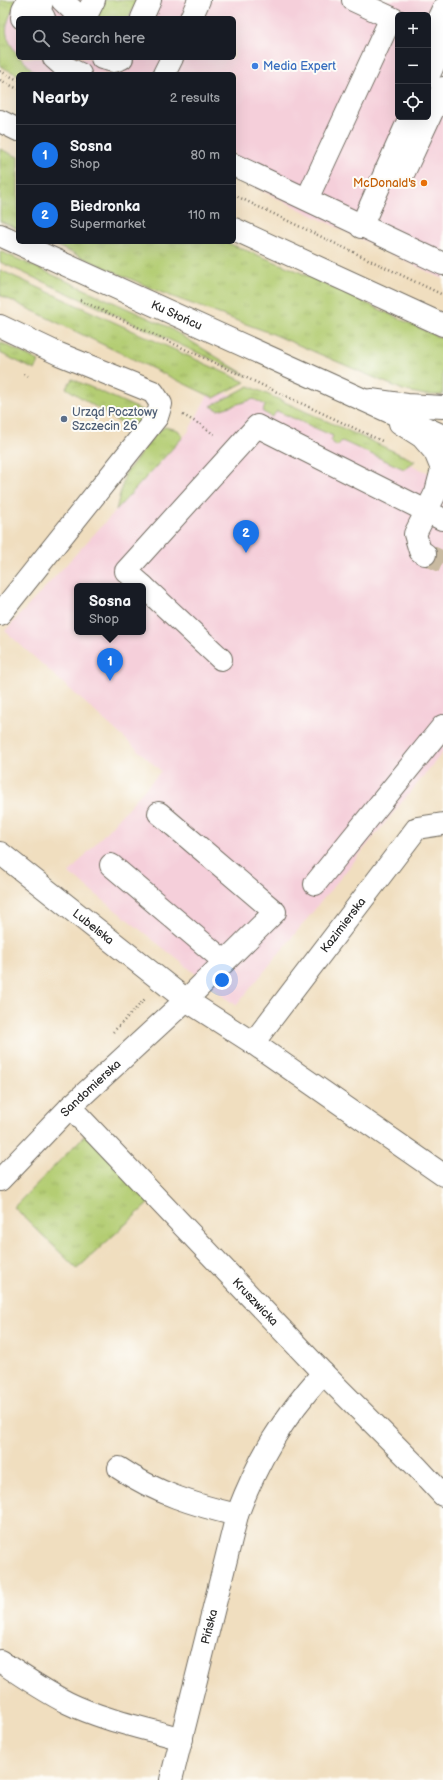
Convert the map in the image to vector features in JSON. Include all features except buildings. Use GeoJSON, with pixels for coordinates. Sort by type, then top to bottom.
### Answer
{"type":"FeatureCollection","features":[{"type":"Feature","properties":{"kind":"street"},"geometry":{"type":"LineString","coordinates":[[22,16],[23,9],[28,0]]}},
{"type":"Feature","properties":{"kind":"street"},"geometry":{"type":"LineString","coordinates":[[42,0],[40,11],[43,16]]}},
{"type":"Feature","properties":{"kind":"street"},"geometry":{"type":"LineString","coordinates":[[62,0],[79,16]]}},
{"type":"Feature","properties":{"kind":"street"},"geometry":{"type":"LineString","coordinates":[[86,16],[94,0]]}},
{"type":"Feature","properties":{"kind":"street"},"geometry":{"type":"LineString","coordinates":[[143,16],[150,0]]}},
{"type":"Feature","properties":{"kind":"street"},"geometry":{"type":"LineString","coordinates":[[192,16],[199,0]]}},
{"type":"Feature","properties":{"kind":"street"},"geometry":{"type":"LineString","coordinates":[[306,199],[394,20],[353,0]]}},
{"type":"Feature","properties":{"kind":"street"},"geometry":{"type":"LineString","coordinates":[[431,63],[443,9]]}},
{"type":"Feature","properties":{"kind":"street"},"geometry":{"type":"LineString","coordinates":[[118,72],[123,60]]}},
{"type":"Feature","properties":{"kind":"street"},"geometry":{"type":"LineString","coordinates":[[165,72],[171,60]]}},
{"type":"Feature","properties":{"kind":"street"},"geometry":{"type":"LineString","coordinates":[[385,172],[404,172],[443,88]]}},
{"type":"Feature","properties":{"kind":"street"},"geometry":{"type":"LineString","coordinates":[[361,227],[409,120]]}},
{"type":"Feature","properties":{"kind":"street"},"geometry":{"type":"LineString","coordinates":[[0,122],[16,129]]}},
{"type":"Feature","properties":{"kind":"street"},"geometry":{"type":"LineString","coordinates":[[236,166],[361,227],[443,264]]}},
{"type":"Feature","properties":{"kind":"street"},"geometry":{"type":"LineString","coordinates":[[236,230],[443,325]]}},
{"type":"Feature","properties":{"kind":"street","name":"Ku Słońcu"},"geometry":{"type":"LineString","coordinates":[[0,235],[16,242]]}},
{"type":"Feature","properties":{"kind":"street","name":"Ku Słońcu"},"geometry":{"type":"LineString","coordinates":[[20,244],[443,436]]}},
{"type":"Feature","properties":{"kind":"street"},"geometry":{"type":"LineString","coordinates":[[0,326],[59,354],[153,392],[161,404],[157,417],[0,614]]}},
{"type":"Feature","properties":{"kind":"street"},"geometry":{"type":"LineString","coordinates":[[354,396],[422,437],[435,452],[442,469],[436,492],[434,515],[415,534],[420,551],[425,554]]}},
{"type":"Feature","properties":{"kind":"street","name":"Ku Słońcu"},"geometry":{"type":"LineString","coordinates":[[354,396],[390,403],[443,408]]}},
{"type":"Feature","properties":{"kind":"street"},"geometry":{"type":"LineString","coordinates":[[140,583],[126,571],[257,426],[434,515]]}},
{"type":"Feature","properties":{"kind":"street"},"geometry":{"type":"LineString","coordinates":[[146,589],[221,658]]}},
{"type":"Feature","properties":{"kind":"street"},"geometry":{"type":"LineString","coordinates":[[315,884],[443,726]]}},
{"type":"Feature","properties":{"kind":"street","name":"Sandomierska"},"geometry":{"type":"LineString","coordinates":[[0,1180],[70,1107],[186,1000],[275,912],[159,813]]}},
{"type":"Feature","properties":{"kind":"street","name":"Kazimierska"},"geometry":{"type":"LineString","coordinates":[[253,1043],[417,828],[443,824]]}},
{"type":"Feature","properties":{"kind":"street","name":"Lubelska"},"geometry":{"type":"LineString","coordinates":[[0,853],[186,1000]]}},
{"type":"Feature","properties":{"kind":"street"},"geometry":{"type":"LineString","coordinates":[[111,865],[224,961]]}},
{"type":"Feature","properties":{"kind":"street"},"geometry":{"type":"LineString","coordinates":[[186,1000],[253,1043],[443,1175]]}},
{"type":"Feature","properties":{"kind":"street","name":"Kruszwicka"},"geometry":{"type":"LineString","coordinates":[[70,1107],[323,1372],[443,1495]]}},
{"type":"Feature","properties":{"kind":"street","name":"Pińska"},"geometry":{"type":"LineString","coordinates":[[171,1780],[237,1515],[269,1444],[299,1400],[323,1372]]}},
{"type":"Feature","properties":{"kind":"street"},"geometry":{"type":"LineString","coordinates":[[119,1468],[152,1488],[172,1497],[207,1508],[237,1515]]}},
{"type":"Feature","properties":{"kind":"street"},"geometry":{"type":"LineString","coordinates":[[0,1660],[49,1693],[69,1703],[94,1713],[182,1739]]}},
{"type":"Feature","properties":{"kind":"path"},"geometry":{"type":"LineString","coordinates":[[0,71],[16,79]]}},
{"type":"Feature","properties":{"kind":"path"},"geometry":{"type":"LineString","coordinates":[[0,80],[16,88]]}},
{"type":"Feature","properties":{"kind":"path"},"geometry":{"type":"LineString","coordinates":[[236,196],[443,296]]}},
{"type":"Feature","properties":{"kind":"path"},"geometry":{"type":"LineString","coordinates":[[79,300],[388,444]]}},
{"type":"Feature","properties":{"kind":"path"},"geometry":{"type":"LineString","coordinates":[[24,374],[28,376]]}},
{"type":"Feature","properties":{"kind":"path"},"geometry":{"type":"LineString","coordinates":[[161,404],[202,425],[235,451]]}},
{"type":"Feature","properties":{"kind":"path"},"geometry":{"type":"LineString","coordinates":[[112,424],[118,429]]}},
{"type":"Feature","properties":{"kind":"shaded area"},"geometry":{"type":"Polygon","coordinates":[[[0,0],[443,0],[443,279],[236,178],[236,72],[19,72],[0,63],[0,0]]]}},
{"type":"Feature","properties":{"kind":"shaded area"},"geometry":{"type":"Polygon","coordinates":[[[209,393],[252,395],[443,479],[443,752],[236,1006],[69,873],[161,771],[5,631],[188,432],[209,393]]]}},
{"type":"Feature","properties":{"kind":"green space"},"geometry":{"type":"Polygon","coordinates":[[[0,0],[17,0],[8,22],[7,34],[12,47],[16,52],[16,60],[23,60],[34,72],[16,72],[16,74],[0,66],[0,0]]]}},
{"type":"Feature","properties":{"kind":"green space"},"geometry":{"type":"Polygon","coordinates":[[[103,0],[138,0],[130,16],[95,16],[103,0]]]}},
{"type":"Feature","properties":{"kind":"green space"},"geometry":{"type":"Polygon","coordinates":[[[0,149],[16,156],[16,228],[0,221],[0,149]]]}},
{"type":"Feature","properties":{"kind":"green space"},"geometry":{"type":"Polygon","coordinates":[[[52,244],[230,244],[293,269],[443,339],[443,395],[425,395],[403,390],[273,334],[160,292],[52,244]]]}},
{"type":"Feature","properties":{"kind":"green space"},"geometry":{"type":"Polygon","coordinates":[[[0,251],[166,326],[246,375],[0,262],[0,251]]]}},
{"type":"Feature","properties":{"kind":"green space"},"geometry":{"type":"Polygon","coordinates":[[[0,270],[245,382],[214,398],[0,295],[0,270]]]}},
{"type":"Feature","properties":{"kind":"green space"},"geometry":{"type":"Polygon","coordinates":[[[0,342],[39,361],[35,370],[0,353],[0,342]]]}},
{"type":"Feature","properties":{"kind":"green space"},"geometry":{"type":"Polygon","coordinates":[[[72,379],[146,412],[141,422],[133,431],[66,388],[72,379]]]}},
{"type":"Feature","properties":{"kind":"green space"},"geometry":{"type":"Polygon","coordinates":[[[249,386],[415,461],[404,469],[342,441],[337,446],[331,441],[333,436],[277,411],[272,417],[263,412],[265,405],[254,399],[218,410],[211,406],[249,386]]]}},
{"type":"Feature","properties":{"kind":"green space"},"geometry":{"type":"Polygon","coordinates":[[[165,427],[178,430],[183,437],[116,510],[125,474],[158,431],[165,427]]]}},
{"type":"Feature","properties":{"kind":"green space"},"geometry":{"type":"Polygon","coordinates":[[[87,1133],[151,1201],[77,1269],[14,1207],[87,1133]]]}},
{"type":"Feature","properties":{"kind":"tunnel"},"geometry":{"type":"LineString","coordinates":[[425,554],[443,562]]}},
{"type":"Feature","properties":{"kind":"place","name":"Media Expert"},"geometry":{"type":"Point","coordinates":[255,66]}},
{"type":"Feature","properties":{"kind":"place","name":"McDonald's"},"geometry":{"type":"Point","coordinates":[424,183]}},
{"type":"Feature","properties":{"kind":"place","name":"Urząd Pocztowy Szczecin 26"},"geometry":{"type":"Point","coordinates":[64,419]}},
{"type":"Feature","properties":{"kind":"place","name":"Biedronka"},"geometry":{"type":"Point","coordinates":[246,553]}},
{"type":"Feature","properties":{"kind":"place","name":"Sosna"},"geometry":{"type":"Point","coordinates":[110,681]}}]}
